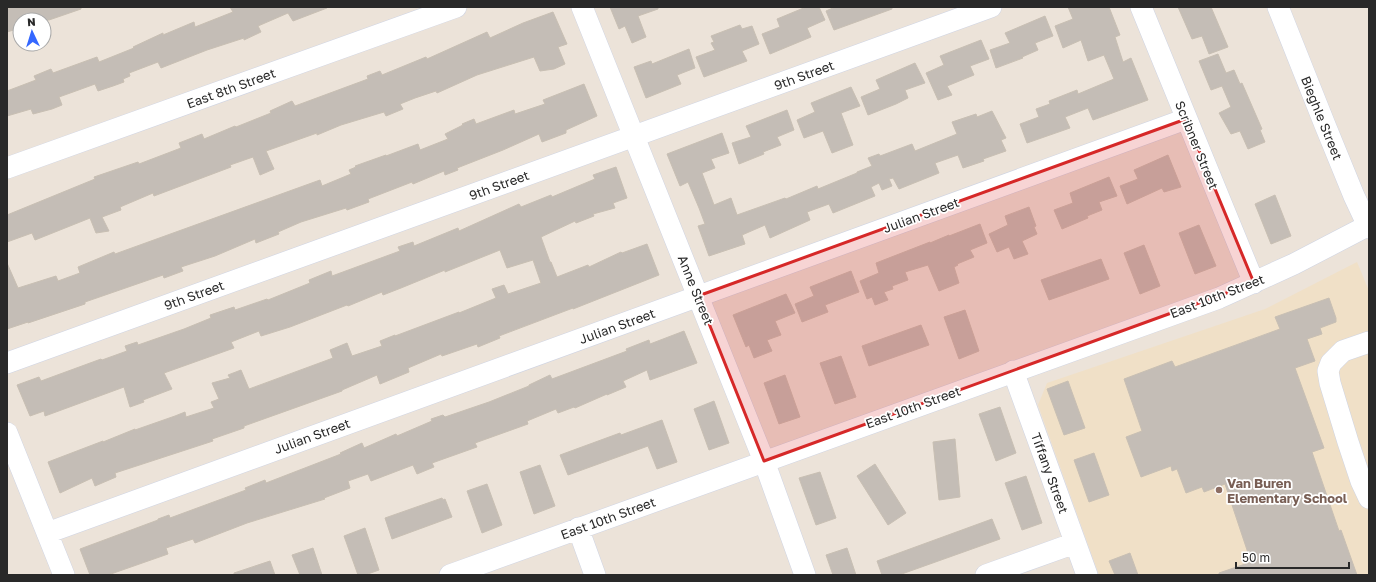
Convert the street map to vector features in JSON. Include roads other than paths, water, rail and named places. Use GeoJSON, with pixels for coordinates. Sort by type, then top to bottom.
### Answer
{"type":"FeatureCollection","features":[{"type":"Feature","properties":{"kind":"street","name":"East 8th Street"},"geometry":{"type":"LineString","coordinates":[[7,168],[456,7]]}},
{"type":"Feature","properties":{"kind":"street","name":"Anne Street"},"geometry":{"type":"LineString","coordinates":[[582,7],[764,461],[805,575]]}},
{"type":"Feature","properties":{"kind":"street","name":"9th Street"},"geometry":{"type":"LineString","coordinates":[[7,363],[991,7]]}},
{"type":"Feature","properties":{"kind":"street","name":"Scribner Street"},"geometry":{"type":"LineString","coordinates":[[1141,7],[1254,283]]}},
{"type":"Feature","properties":{"kind":"street","name":"Bieghle Street"},"geometry":{"type":"LineString","coordinates":[[1278,7],[1351,189],[1369,226]]}},
{"type":"Feature","properties":{"kind":"street","name":"Julian Street"},"geometry":{"type":"LineString","coordinates":[[48,533],[1186,119]]}},
{"type":"Feature","properties":{"kind":"street","name":"East 10th Street"},"geometry":{"type":"LineString","coordinates":[[450,575],[1219,298],[1300,261],[1369,226]]}},
{"type":"Feature","properties":{"kind":"street"},"geometry":{"type":"LineString","coordinates":[[1369,342],[1344,351],[1331,363],[1328,371],[1330,383],[1348,442],[1361,481],[1369,498]]}},
{"type":"Feature","properties":{"kind":"street","name":"Tiffany Street"},"geometry":{"type":"LineString","coordinates":[[1013,371],[1087,575]]}},
{"type":"Feature","properties":{"kind":"street"},"geometry":{"type":"LineString","coordinates":[[7,433],[64,575]]}},
{"type":"Feature","properties":{"kind":"street"},"geometry":{"type":"LineString","coordinates":[[578,528],[595,575]]}},
{"type":"Feature","properties":{"kind":"street"},"geometry":{"type":"LineString","coordinates":[[986,575],[1075,543]]}},
{"type":"Feature","properties":{"kind":"place","name":"Van Buren Elementary School"},"geometry":{"type":"Point","coordinates":[1219,490]}}]}
